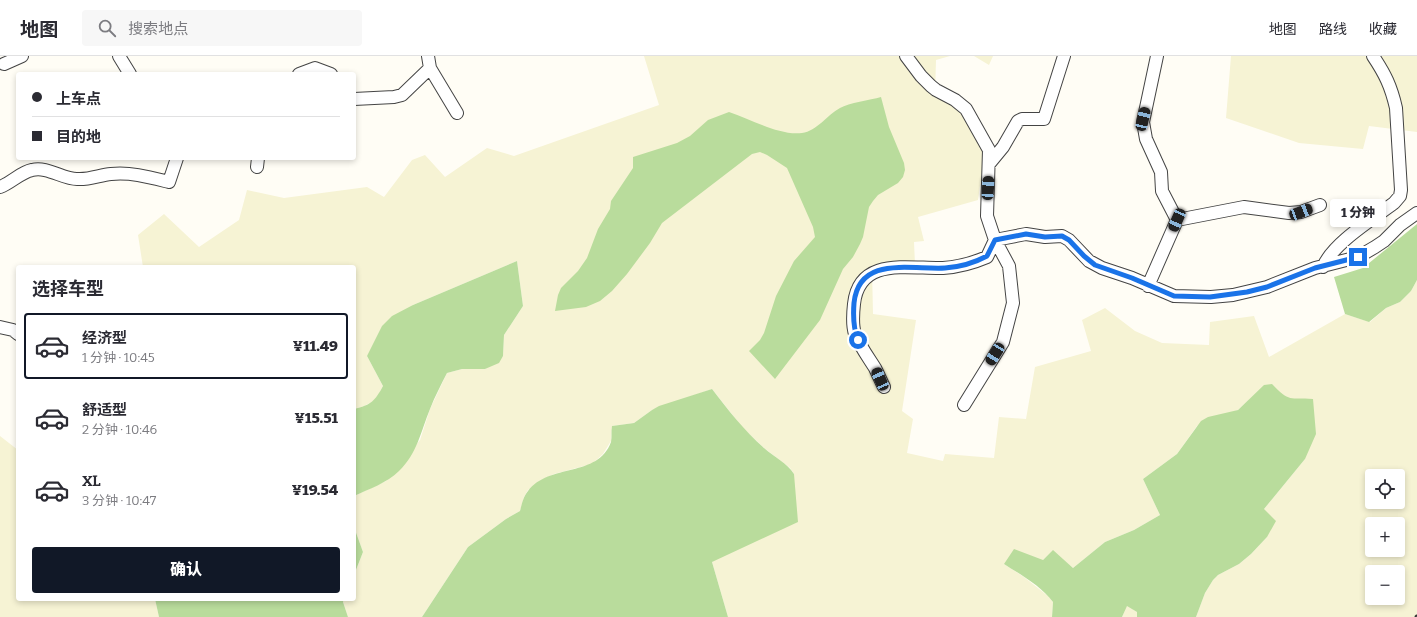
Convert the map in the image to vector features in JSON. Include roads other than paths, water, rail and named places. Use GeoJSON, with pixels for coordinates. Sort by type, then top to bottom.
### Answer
{"type":"FeatureCollection","features":[{"type":"Feature","properties":{"kind":"street"},"geometry":{"type":"LineString","coordinates":[[4,64],[22,56]]}},
{"type":"Feature","properties":{"kind":"street"},"geometry":{"type":"LineString","coordinates":[[119,56],[129,72]]}},
{"type":"Feature","properties":{"kind":"street"},"geometry":{"type":"LineString","coordinates":[[428,56],[430,68],[457,114]]}},
{"type":"Feature","properties":{"kind":"street"},"geometry":{"type":"LineString","coordinates":[[906,56],[921,76],[931,86],[961,104],[966,109],[989,150],[987,216],[995,240],[1009,266],[1013,303],[1003,342],[964,405]]}},
{"type":"Feature","properties":{"kind":"street"},"geometry":{"type":"LineString","coordinates":[[989,164],[1003,147],[1018,121],[1022,119],[1044,119],[1064,56]]}},
{"type":"Feature","properties":{"kind":"street"},"geometry":{"type":"LineString","coordinates":[[1157,56],[1143,122],[1146,138],[1161,172],[1162,190],[1177,220]]}},
{"type":"Feature","properties":{"kind":"street"},"geometry":{"type":"LineString","coordinates":[[1323,267],[1325,260],[1337,245],[1394,203],[1400,196],[1401,190],[1395,103],[1385,74],[1373,56]]}},
{"type":"Feature","properties":{"kind":"street"},"geometry":{"type":"LineString","coordinates":[[304,72],[314,68],[325,72]]}},
{"type":"Feature","properties":{"kind":"street"},"geometry":{"type":"LineString","coordinates":[[356,98],[394,97],[402,95],[430,68]]}},
{"type":"Feature","properties":{"kind":"street"},"geometry":{"type":"LineString","coordinates":[[0,187],[34,169],[76,179],[128,173],[169,182],[176,160]]}},
{"type":"Feature","properties":{"kind":"street"},"geometry":{"type":"LineString","coordinates":[[1177,220],[1244,207],[1289,213],[1301,212],[1320,205]]}},
{"type":"Feature","properties":{"kind":"street"},"geometry":{"type":"LineString","coordinates":[[995,240],[1026,234],[1045,237],[1062,236],[1069,240],[1095,265],[1174,296],[1210,297],[1233,295],[1267,287],[1308,271],[1349,260],[1365,253],[1384,240],[1400,225],[1417,213]]}},
{"type":"Feature","properties":{"kind":"street"},"geometry":{"type":"LineString","coordinates":[[1148,286],[1177,220]]}},
{"type":"Feature","properties":{"kind":"street"},"geometry":{"type":"LineString","coordinates":[[884,387],[855,332],[853,321],[854,303],[856,290],[860,283],[871,273],[890,269],[906,267],[944,268],[968,264],[987,256],[995,240]]}},
{"type":"Feature","properties":{"kind":"street"},"geometry":{"type":"LineString","coordinates":[[0,327],[13,330],[16,332]]}}]}
